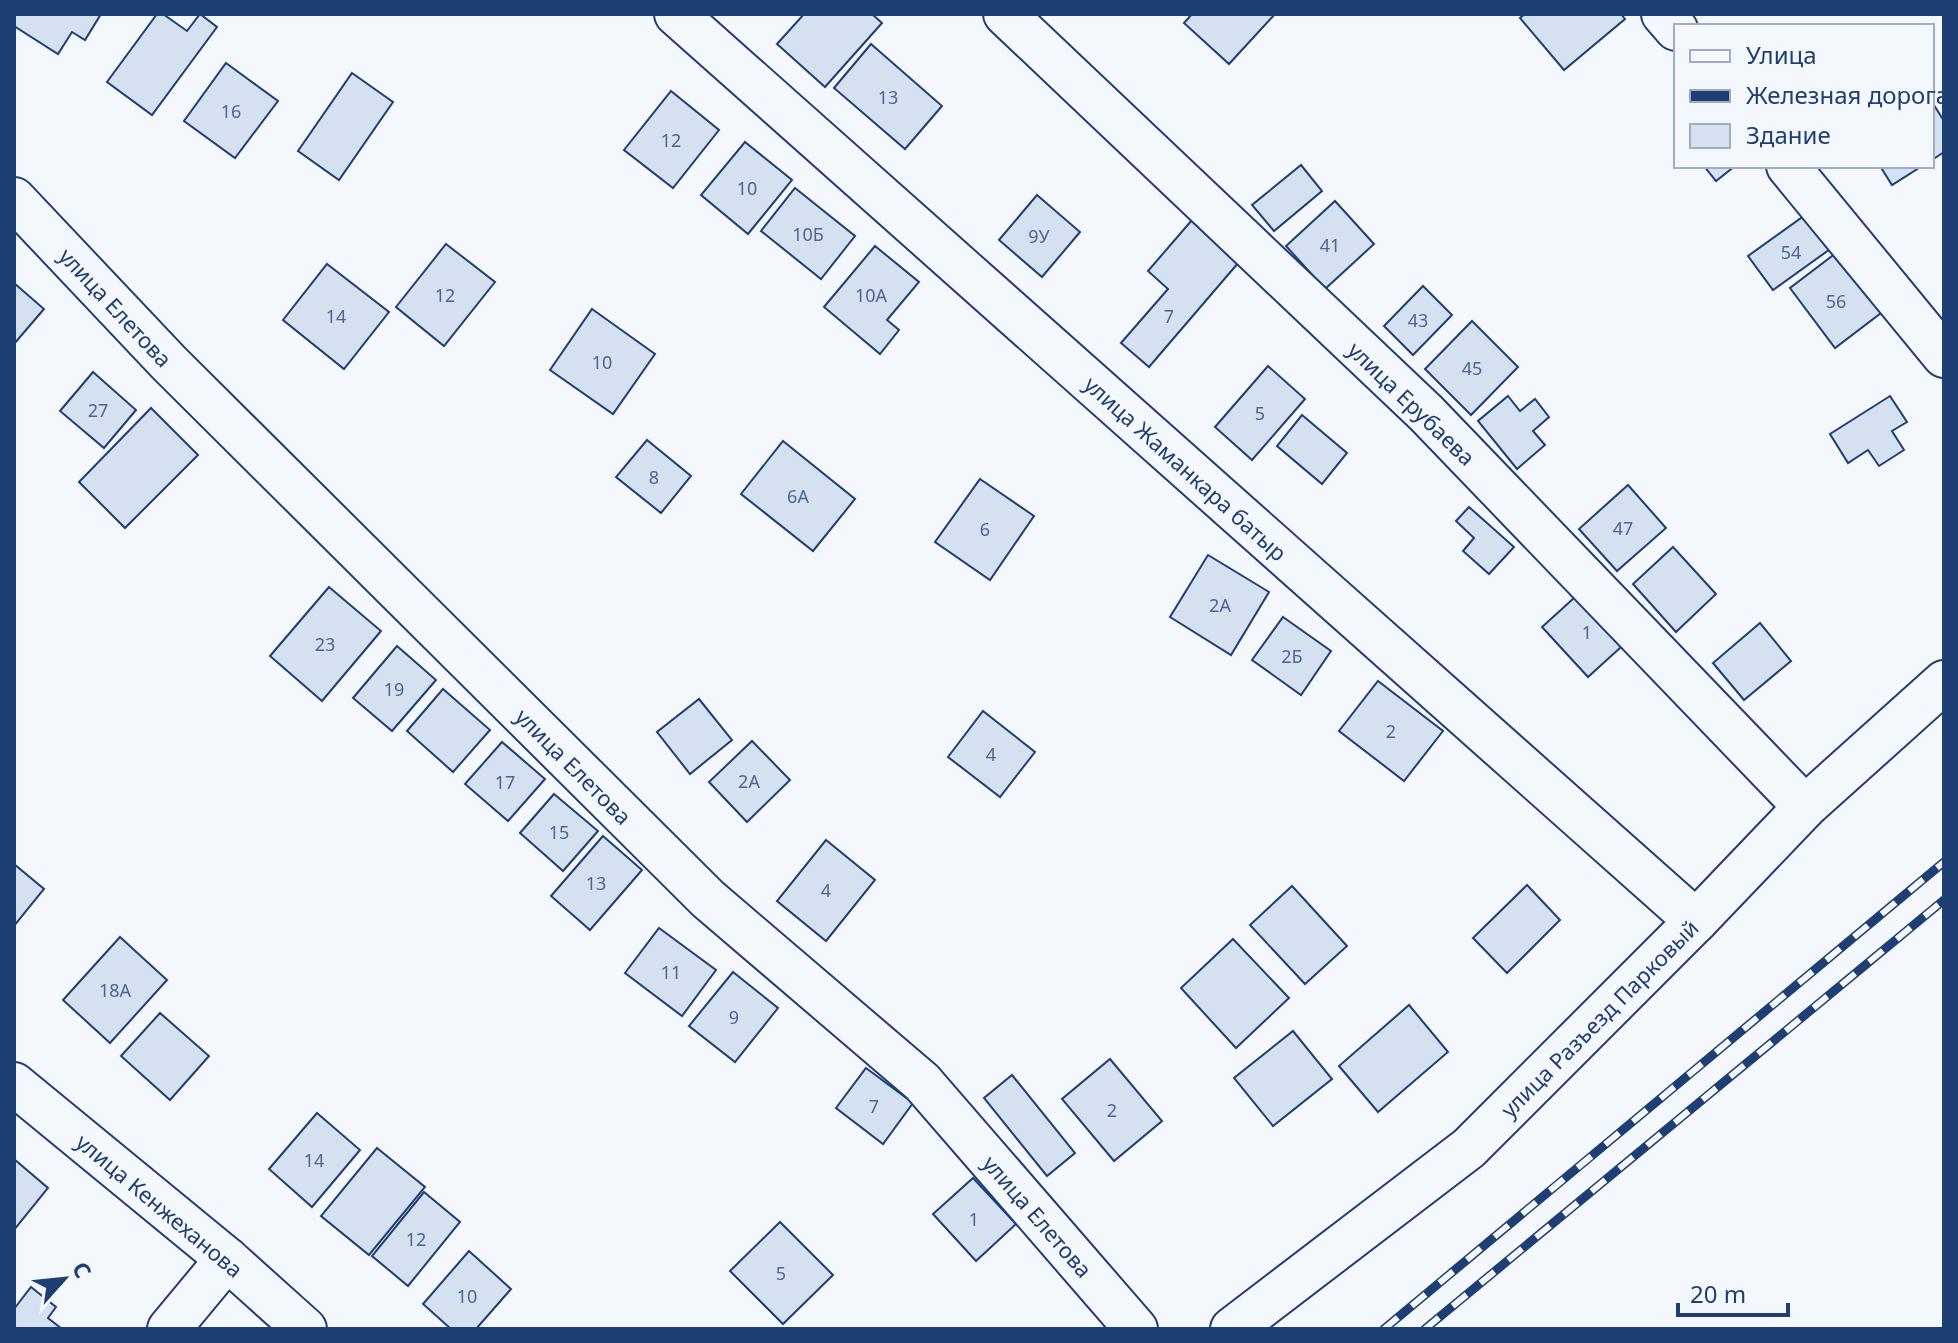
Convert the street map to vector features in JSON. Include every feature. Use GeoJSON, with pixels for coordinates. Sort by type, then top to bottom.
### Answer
{"type":"FeatureCollection","features":[{"type":"Feature","properties":{"kind":"street","name":"улица Жаманкара батыр"},"geometry":{"type":"LineString","coordinates":[[676,14],[1696,921]]}},
{"type":"Feature","properties":{"kind":"street","name":"улица Ерубаева"},"geometry":{"type":"LineString","coordinates":[[1005,14],[1426,413],[1805,807]]}},
{"type":"Feature","properties":{"kind":"street"},"geometry":{"type":"LineString","coordinates":[[1790,168],[1944,356]]}},
{"type":"Feature","properties":{"kind":"street","name":"улица Елетова"},"geometry":{"type":"LineString","coordinates":[[14,199],[169,363],[708,899],[922,1082],[1136,1329]]}},
{"type":"Feature","properties":{"kind":"street","name":"улица Разъезд Парковый"},"geometry":{"type":"LineString","coordinates":[[1232,1329],[1469,1148],[1805,807],[1944,682]]}},
{"type":"Feature","properties":{"kind":"street","name":"улица Кенжеханова"},"geometry":{"type":"LineString","coordinates":[[14,1084],[227,1259],[305,1329]]}},
{"type":"Feature","properties":{"kind":"street"},"geometry":{"type":"LineString","coordinates":[[169,1329],[227,1259]]}},
{"type":"Feature","properties":{"kind":"building"},"geometry":{"type":"Polygon","coordinates":[[[14,14],[101,14],[85,40],[72,32],[58,54],[14,26],[14,14]]]}},
{"type":"Feature","properties":{"kind":"building"},"geometry":{"type":"Polygon","coordinates":[[[157,14],[163,14],[187,31],[200,14],[217,27],[152,115],[107,82],[157,14]]]}},
{"type":"Feature","properties":{"kind":"building"},"geometry":{"type":"Polygon","coordinates":[[[804,14],[872,14],[882,23],[825,87],[777,44],[804,14]]]}},
{"type":"Feature","properties":{"kind":"building"},"geometry":{"type":"Polygon","coordinates":[[[1192,14],[1275,14],[1229,64],[1184,23],[1192,14]]]}},
{"type":"Feature","properties":{"kind":"building"},"geometry":{"type":"Polygon","coordinates":[[[1525,14],[1621,14],[1625,19],[1564,70],[1520,18],[1525,14]]]}},
{"type":"Feature","properties":{"kind":"building"},"geometry":{"type":"Polygon","coordinates":[[[871,44],[942,106],[905,149],[834,88],[871,44]]]}},
{"type":"Feature","properties":{"kind":"building"},"geometry":{"type":"Polygon","coordinates":[[[226,63],[278,101],[235,158],[184,121],[226,63]]]}},
{"type":"Feature","properties":{"kind":"building"},"geometry":{"type":"Polygon","coordinates":[[[352,73],[393,102],[339,180],[298,151],[352,73]]]}},
{"type":"Feature","properties":{"kind":"building"},"geometry":{"type":"Polygon","coordinates":[[[671,91],[719,130],[673,188],[624,150],[671,91]]]}},
{"type":"Feature","properties":{"kind":"building"},"geometry":{"type":"Polygon","coordinates":[[[1934,105],[1944,121],[1944,152],[1934,159],[1934,105]]]}},
{"type":"Feature","properties":{"kind":"building"},"geometry":{"type":"Polygon","coordinates":[[[745,142],[792,180],[748,234],[701,195],[745,142]]]}},
{"type":"Feature","properties":{"kind":"building"},"geometry":{"type":"Polygon","coordinates":[[[1301,165],[1322,191],[1274,231],[1252,205],[1301,165]]]}},
{"type":"Feature","properties":{"kind":"building"},"geometry":{"type":"Polygon","coordinates":[[[1706,168],[1732,168],[1716,181],[1706,168]]]}},
{"type":"Feature","properties":{"kind":"building"},"geometry":{"type":"Polygon","coordinates":[[[1881,168],[1919,168],[1892,185],[1881,168]]]}},
{"type":"Feature","properties":{"kind":"building"},"geometry":{"type":"Polygon","coordinates":[[[795,188],[855,236],[821,279],[761,231],[795,188]]]}},
{"type":"Feature","properties":{"kind":"building"},"geometry":{"type":"Polygon","coordinates":[[[1037,195],[1080,232],[1042,277],[999,240],[1037,195]]]}},
{"type":"Feature","properties":{"kind":"building"},"geometry":{"type":"Polygon","coordinates":[[[1335,201],[1374,244],[1325,289],[1286,246],[1335,201]]]}},
{"type":"Feature","properties":{"kind":"building"},"geometry":{"type":"Polygon","coordinates":[[[1808,213],[1833,247],[1773,290],[1748,256],[1808,213]]]}},
{"type":"Feature","properties":{"kind":"building"},"geometry":{"type":"Polygon","coordinates":[[[1192,220],[1239,262],[1149,367],[1121,343],[1168,289],[1148,271],[1192,220]]]}},
{"type":"Feature","properties":{"kind":"building"},"geometry":{"type":"Polygon","coordinates":[[[446,244],[495,282],[444,346],[396,307],[446,244]]]}},
{"type":"Feature","properties":{"kind":"building"},"geometry":{"type":"Polygon","coordinates":[[[875,246],[919,282],[887,320],[899,330],[880,354],[824,307],[875,246]]]}},
{"type":"Feature","properties":{"kind":"building"},"geometry":{"type":"Polygon","coordinates":[[[1836,253],[1881,313],[1835,348],[1790,288],[1836,253]]]}},
{"type":"Feature","properties":{"kind":"building"},"geometry":{"type":"Polygon","coordinates":[[[327,264],[389,312],[344,369],[283,320],[327,264]]]}},
{"type":"Feature","properties":{"kind":"building"},"geometry":{"type":"Polygon","coordinates":[[[14,283],[44,309],[14,344],[14,283]]]}},
{"type":"Feature","properties":{"kind":"building"},"geometry":{"type":"Polygon","coordinates":[[[1423,286],[1452,315],[1413,355],[1384,326],[1423,286]]]}},
{"type":"Feature","properties":{"kind":"building"},"geometry":{"type":"Polygon","coordinates":[[[592,309],[655,354],[613,414],[550,370],[592,309]]]}},
{"type":"Feature","properties":{"kind":"building"},"geometry":{"type":"Polygon","coordinates":[[[1472,321],[1518,367],[1471,415],[1425,369],[1472,321]]]}},
{"type":"Feature","properties":{"kind":"building"},"geometry":{"type":"Polygon","coordinates":[[[1268,366],[1305,399],[1252,460],[1215,427],[1268,366]]]}},
{"type":"Feature","properties":{"kind":"building"},"geometry":{"type":"Polygon","coordinates":[[[93,372],[136,410],[104,448],[60,411],[93,372]]]}},
{"type":"Feature","properties":{"kind":"building"},"geometry":{"type":"Polygon","coordinates":[[[1508,396],[1520,411],[1535,399],[1549,417],[1533,431],[1545,445],[1517,469],[1478,421],[1508,396]]]}},
{"type":"Feature","properties":{"kind":"building"},"geometry":{"type":"Polygon","coordinates":[[[1890,396],[1907,422],[1892,431],[1904,450],[1879,466],[1868,450],[1848,463],[1830,434],[1890,396]]]}},
{"type":"Feature","properties":{"kind":"building"},"geometry":{"type":"Polygon","coordinates":[[[151,408],[198,455],[125,528],[79,482],[151,408]]]}},
{"type":"Feature","properties":{"kind":"building"},"geometry":{"type":"Polygon","coordinates":[[[1302,415],[1347,453],[1322,484],[1277,446],[1302,415]]]}},
{"type":"Feature","properties":{"kind":"building"},"geometry":{"type":"Polygon","coordinates":[[[647,440],[691,476],[661,513],[616,477],[647,440]]]}},
{"type":"Feature","properties":{"kind":"building"},"geometry":{"type":"Polygon","coordinates":[[[783,441],[855,499],[813,551],[741,494],[783,441]]]}},
{"type":"Feature","properties":{"kind":"building"},"geometry":{"type":"Polygon","coordinates":[[[980,479],[1034,516],[990,580],[935,542],[980,479]]]}},
{"type":"Feature","properties":{"kind":"building"},"geometry":{"type":"Polygon","coordinates":[[[1628,485],[1666,528],[1617,571],[1579,529],[1628,485]]]}},
{"type":"Feature","properties":{"kind":"building"},"geometry":{"type":"Polygon","coordinates":[[[1469,507],[1514,547],[1489,574],[1463,551],[1474,538],[1456,521],[1469,507]]]}},
{"type":"Feature","properties":{"kind":"building"},"geometry":{"type":"Polygon","coordinates":[[[1673,547],[1716,594],[1676,632],[1633,584],[1673,547]]]}},
{"type":"Feature","properties":{"kind":"building"},"geometry":{"type":"Polygon","coordinates":[[[1208,555],[1269,592],[1231,655],[1170,617],[1208,555]]]}},
{"type":"Feature","properties":{"kind":"building"},"geometry":{"type":"Polygon","coordinates":[[[329,587],[381,631],[322,701],[270,656],[329,587]]]}},
{"type":"Feature","properties":{"kind":"building"},"geometry":{"type":"Polygon","coordinates":[[[1585,588],[1631,638],[1588,677],[1542,627],[1585,588]]]}},
{"type":"Feature","properties":{"kind":"building"},"geometry":{"type":"Polygon","coordinates":[[[1283,617],[1331,651],[1301,695],[1252,660],[1283,617]]]}},
{"type":"Feature","properties":{"kind":"building"},"geometry":{"type":"Polygon","coordinates":[[[1760,623],[1791,661],[1744,700],[1713,663],[1760,623]]]}},
{"type":"Feature","properties":{"kind":"building"},"geometry":{"type":"Polygon","coordinates":[[[397,646],[436,680],[392,731],[353,698],[397,646]]]}},
{"type":"Feature","properties":{"kind":"building"},"geometry":{"type":"Polygon","coordinates":[[[1378,681],[1443,731],[1404,781],[1339,731],[1378,681]]]}},
{"type":"Feature","properties":{"kind":"building"},"geometry":{"type":"Polygon","coordinates":[[[443,689],[490,730],[453,772],[407,731],[443,689]]]}},
{"type":"Feature","properties":{"kind":"building"},"geometry":{"type":"Polygon","coordinates":[[[699,699],[732,740],[690,774],[657,732],[699,699]]]}},
{"type":"Feature","properties":{"kind":"building"},"geometry":{"type":"Polygon","coordinates":[[[983,711],[1035,752],[1000,797],[948,757],[983,711]]]}},
{"type":"Feature","properties":{"kind":"building"},"geometry":{"type":"Polygon","coordinates":[[[752,741],[790,780],[747,822],[709,782],[752,741]]]}},
{"type":"Feature","properties":{"kind":"building"},"geometry":{"type":"Polygon","coordinates":[[[502,742],[545,779],[508,821],[465,784],[502,742]]]}},
{"type":"Feature","properties":{"kind":"building"},"geometry":{"type":"Polygon","coordinates":[[[554,794],[598,831],[563,871],[520,833],[554,794]]]}},
{"type":"Feature","properties":{"kind":"building"},"geometry":{"type":"Polygon","coordinates":[[[603,836],[642,870],[590,930],[551,896],[603,836]]]}},
{"type":"Feature","properties":{"kind":"building"},"geometry":{"type":"Polygon","coordinates":[[[826,840],[875,880],[826,941],[777,901],[826,840]]]}},
{"type":"Feature","properties":{"kind":"building"},"geometry":{"type":"Polygon","coordinates":[[[14,864],[44,889],[14,926],[14,864]]]}},
{"type":"Feature","properties":{"kind":"building"},"geometry":{"type":"Polygon","coordinates":[[[1527,885],[1560,920],[1507,973],[1473,938],[1527,885]]]}},
{"type":"Feature","properties":{"kind":"building"},"geometry":{"type":"Polygon","coordinates":[[[1292,886],[1347,946],[1305,984],[1250,925],[1292,886]]]}},
{"type":"Feature","properties":{"kind":"building"},"geometry":{"type":"Polygon","coordinates":[[[659,928],[716,970],[682,1016],[625,973],[659,928]]]}},
{"type":"Feature","properties":{"kind":"building"},"geometry":{"type":"Polygon","coordinates":[[[120,937],[167,980],[110,1043],[63,1000],[120,937]]]}},
{"type":"Feature","properties":{"kind":"building"},"geometry":{"type":"Polygon","coordinates":[[[1233,939],[1289,998],[1236,1048],[1181,988],[1233,939]]]}},
{"type":"Feature","properties":{"kind":"building"},"geometry":{"type":"Polygon","coordinates":[[[733,972],[778,1008],[735,1062],[689,1026],[733,972]]]}},
{"type":"Feature","properties":{"kind":"building"},"geometry":{"type":"Polygon","coordinates":[[[1409,1005],[1448,1052],[1378,1112],[1339,1066],[1409,1005]]]}},
{"type":"Feature","properties":{"kind":"building"},"geometry":{"type":"Polygon","coordinates":[[[160,1013],[209,1056],[170,1100],[121,1056],[160,1013]]]}},
{"type":"Feature","properties":{"kind":"building"},"geometry":{"type":"Polygon","coordinates":[[[1293,1031],[1332,1079],[1273,1126],[1234,1078],[1293,1031]]]}},
{"type":"Feature","properties":{"kind":"building"},"geometry":{"type":"Polygon","coordinates":[[[1110,1059],[1162,1121],[1114,1161],[1062,1099],[1110,1059]]]}},
{"type":"Feature","properties":{"kind":"building"},"geometry":{"type":"Polygon","coordinates":[[[866,1068],[913,1103],[883,1144],[836,1108],[866,1068]]]}},
{"type":"Feature","properties":{"kind":"building"},"geometry":{"type":"Polygon","coordinates":[[[1012,1075],[1075,1153],[1047,1176],[984,1098],[1012,1075]]]}},
{"type":"Feature","properties":{"kind":"building"},"geometry":{"type":"Polygon","coordinates":[[[317,1113],[360,1150],[312,1207],[269,1169],[317,1113]]]}},
{"type":"Feature","properties":{"kind":"building"},"geometry":{"type":"Polygon","coordinates":[[[377,1148],[425,1187],[369,1255],[321,1216],[377,1148]]]}},
{"type":"Feature","properties":{"kind":"building"},"geometry":{"type":"Polygon","coordinates":[[[14,1159],[48,1188],[14,1230],[14,1159]]]}},
{"type":"Feature","properties":{"kind":"building"},"geometry":{"type":"Polygon","coordinates":[[[973,1178],[1016,1224],[976,1261],[933,1214],[973,1178]]]}},
{"type":"Feature","properties":{"kind":"building"},"geometry":{"type":"Polygon","coordinates":[[[424,1192],[460,1222],[408,1286],[372,1256],[424,1192]]]}},
{"type":"Feature","properties":{"kind":"building"},"geometry":{"type":"Polygon","coordinates":[[[780,1222],[833,1275],[783,1324],[730,1271],[780,1222]]]}},
{"type":"Feature","properties":{"kind":"building"},"geometry":{"type":"Polygon","coordinates":[[[469,1251],[511,1289],[476,1329],[451,1329],[423,1304],[469,1251]]]}},
{"type":"Feature","properties":{"kind":"building"},"geometry":{"type":"Polygon","coordinates":[[[31,1287],[56,1307],[48,1318],[62,1329],[14,1329],[14,1309],[31,1287]]]}},
{"type":"Feature","properties":{"kind":"railway"},"geometry":{"type":"LineString","coordinates":[[1384,1329],[1944,862]]}},
{"type":"Feature","properties":{"kind":"railway"},"geometry":{"type":"LineString","coordinates":[[1425,1329],[1944,900]]}}]}
